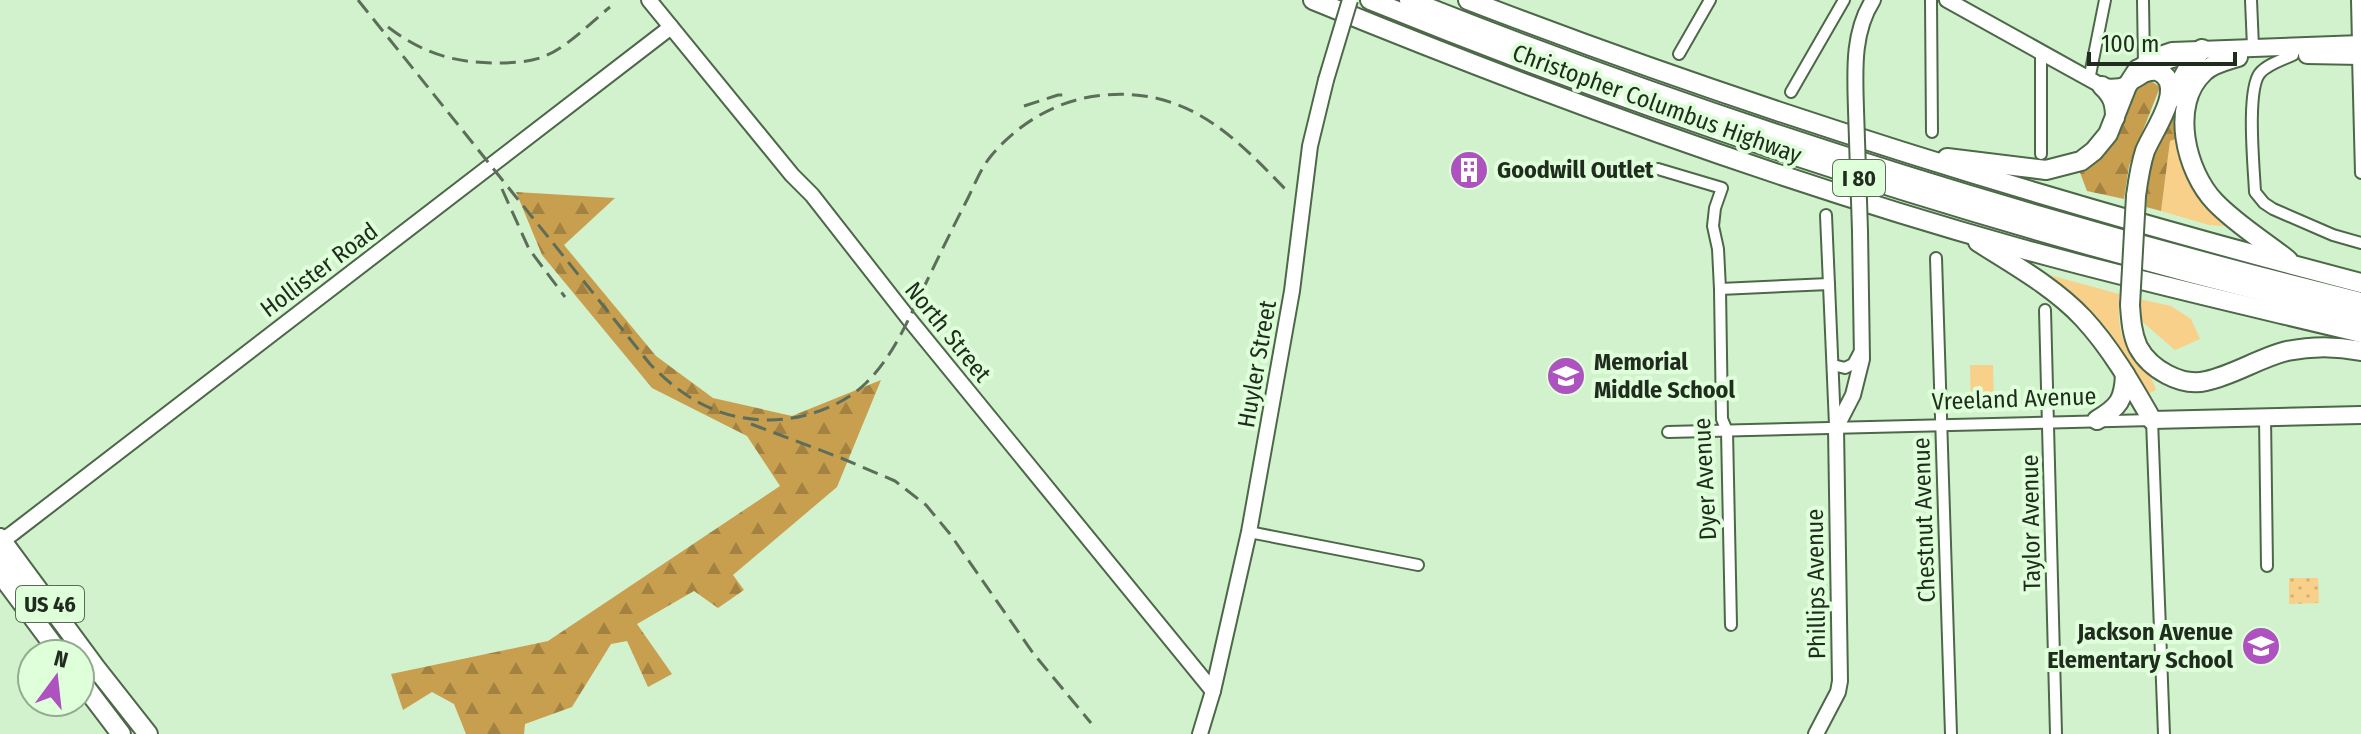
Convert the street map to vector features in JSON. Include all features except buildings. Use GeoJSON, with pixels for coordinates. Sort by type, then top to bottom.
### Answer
{"type":"FeatureCollection","features":[{"type":"Feature","properties":{"kind":"highway","name":"Christopher Columbus Highway"},"geometry":{"type":"LineString","coordinates":[[1313,0],[1472,64],[1813,185],[2092,268],[2361,333]]}},
{"type":"Feature","properties":{"kind":"highway","name":"Christopher Columbus Highway"},"geometry":{"type":"LineString","coordinates":[[1370,0],[1640,103],[1862,178],[2165,267],[2361,316]]}},
{"type":"Feature","properties":{"kind":"highway","name":"Christopher Columbus Highway"},"geometry":{"type":"LineString","coordinates":[[1409,0],[1635,86],[1871,166],[2161,251],[2361,302]]}},
{"type":"Feature","properties":{"kind":"highway","name":"Christopher Columbus Highway"},"geometry":{"type":"LineString","coordinates":[[1468,0],[1735,98],[1901,153],[2092,210],[2361,283]]}},
{"type":"Feature","properties":{"kind":"highway"},"geometry":{"type":"LineString","coordinates":[[2245,52],[2202,73],[2191,91],[2184,125],[2190,159],[2213,201],[2294,265]]}},
{"type":"Feature","properties":{"kind":"highway"},"geometry":{"type":"LineString","coordinates":[[2199,53],[2144,153],[2136,196],[2130,305],[2133,332],[2139,349],[2156,367],[2176,379],[2202,382],[2285,352],[2308,348],[2361,351]]}},
{"type":"Feature","properties":{"kind":"highway"},"geometry":{"type":"LineString","coordinates":[[1901,153],[2046,170],[2081,161],[2108,134],[2127,86],[2143,69],[2159,71],[2169,80],[2171,90],[2166,109]]}},
{"type":"Feature","properties":{"kind":"highway"},"geometry":{"type":"LineString","coordinates":[[2096,83],[2110,93],[2115,104],[2115,120]]}},
{"type":"Feature","properties":{"kind":"highway"},"geometry":{"type":"LineString","coordinates":[[1963,232],[2036,279],[2072,307],[2101,339],[2152,420]]}},
{"type":"Feature","properties":{"kind":"highway"},"geometry":{"type":"LineString","coordinates":[[2097,420],[2120,403],[2125,389],[2125,374]]}},
{"type":"Feature","properties":{"kind":"highway","name":"US 46"},"geometry":{"type":"LineString","coordinates":[[1,543],[73,638]]}},
{"type":"Feature","properties":{"kind":"highway"},"geometry":{"type":"LineString","coordinates":[[0,562],[11,571],[62,638]]}},
{"type":"Feature","properties":{"kind":"highway","name":"US 46"},"geometry":{"type":"LineString","coordinates":[[4,584],[47,638]]}},
{"type":"Feature","properties":{"kind":"highway","name":"US 46"},"geometry":{"type":"LineString","coordinates":[[96,668],[148,734]]}},
{"type":"Feature","properties":{"kind":"highway"},"geometry":{"type":"LineString","coordinates":[[96,701],[121,734]]}},
{"type":"Feature","properties":{"kind":"main road"},"geometry":{"type":"LineString","coordinates":[[2143,69],[2152,58],[2172,51],[2359,50]]}},
{"type":"Feature","properties":{"kind":"main road"},"geometry":{"type":"LineString","coordinates":[[2245,52],[2293,55],[2359,50]]}},
{"type":"Feature","properties":{"kind":"main road","name":"Vreeland Avenue"},"geometry":{"type":"LineString","coordinates":[[2152,420],[2361,415]]}},
{"type":"Feature","properties":{"kind":"street","name":"North Street"},"geometry":{"type":"LineString","coordinates":[[649,0],[792,175],[812,195],[909,319],[1213,691]]}},
{"type":"Feature","properties":{"kind":"street","name":"Huyler Street"},"geometry":{"type":"LineString","coordinates":[[1203,732],[1249,532],[1292,291],[1310,146],[1350,0]]}},
{"type":"Feature","properties":{"kind":"street"},"geometry":{"type":"LineString","coordinates":[[1679,54],[1710,0]]}},
{"type":"Feature","properties":{"kind":"street"},"geometry":{"type":"LineString","coordinates":[[1791,92],[1844,0]]}},
{"type":"Feature","properties":{"kind":"street","name":"Phillips Avenue"},"geometry":{"type":"LineString","coordinates":[[1836,428],[1853,395],[1863,343],[1856,49],[1863,19],[1873,0]]}},
{"type":"Feature","properties":{"kind":"street"},"geometry":{"type":"LineString","coordinates":[[1931,0],[1932,132]]}},
{"type":"Feature","properties":{"kind":"street"},"geometry":{"type":"LineString","coordinates":[[1947,0],[2096,83],[2114,88],[2127,86]]}},
{"type":"Feature","properties":{"kind":"street"},"geometry":{"type":"LineString","coordinates":[[2096,83],[2105,0]]}},
{"type":"Feature","properties":{"kind":"street"},"geometry":{"type":"LineString","coordinates":[[2096,83],[2122,78],[2143,69],[2143,0]]}},
{"type":"Feature","properties":{"kind":"street"},"geometry":{"type":"LineString","coordinates":[[2245,52],[2250,0]]}},
{"type":"Feature","properties":{"kind":"street"},"geometry":{"type":"LineString","coordinates":[[2357,0],[2361,173]]}},
{"type":"Feature","properties":{"kind":"street","name":"Hollister Road"},"geometry":{"type":"LineString","coordinates":[[1,543],[671,27]]}},
{"type":"Feature","properties":{"kind":"street"},"geometry":{"type":"LineString","coordinates":[[2041,53],[2041,154]]}},
{"type":"Feature","properties":{"kind":"street"},"geometry":{"type":"LineString","coordinates":[[2293,55],[2258,75],[2252,93],[2255,192],[2273,209],[2333,235],[2361,243]]}},
{"type":"Feature","properties":{"kind":"street","name":"Dyer Avenue"},"geometry":{"type":"LineString","coordinates":[[1658,169],[1722,188],[1713,226],[1718,249],[1720,289],[1722,419],[1727,431],[1731,625]]}},
{"type":"Feature","properties":{"kind":"street","name":"Phillips Avenue"},"geometry":{"type":"LineString","coordinates":[[1816,734],[1838,692],[1840,681],[1836,428],[1826,215]]}},
{"type":"Feature","properties":{"kind":"street","name":"Chestnut Avenue"},"geometry":{"type":"LineString","coordinates":[[1936,258],[1951,734]]}},
{"type":"Feature","properties":{"kind":"street"},"geometry":{"type":"LineString","coordinates":[[1720,289],[1829,284]]}},
{"type":"Feature","properties":{"kind":"street","name":"Taylor Avenue"},"geometry":{"type":"LineString","coordinates":[[2045,310],[2056,734]]}},
{"type":"Feature","properties":{"kind":"street"},"geometry":{"type":"LineString","coordinates":[[1833,365],[1845,368],[1853,364],[1863,343]]}},
{"type":"Feature","properties":{"kind":"street"},"geometry":{"type":"LineString","coordinates":[[2265,417],[2267,566]]}},
{"type":"Feature","properties":{"kind":"street"},"geometry":{"type":"LineString","coordinates":[[2152,420],[2164,734]]}},
{"type":"Feature","properties":{"kind":"street","name":"Vreeland Avenue"},"geometry":{"type":"LineString","coordinates":[[1668,432],[2152,420]]}},
{"type":"Feature","properties":{"kind":"street"},"geometry":{"type":"LineString","coordinates":[[1249,532],[1418,565]]}},
{"type":"Feature","properties":{"kind":"shaded area"},"geometry":{"type":"Polygon","coordinates":[[[2178,138],[2237,227],[2209,225],[2161,211],[2170,141],[2178,138]]]}},
{"type":"Feature","properties":{"kind":"shaded area"},"geometry":{"type":"Polygon","coordinates":[[[2042,273],[2119,294],[2119,321],[2124,340],[2156,390],[2144,396],[2042,273]]]}},
{"type":"Feature","properties":{"kind":"shaded area"},"geometry":{"type":"Polygon","coordinates":[[[2139,299],[2171,306],[2191,319],[2200,339],[2175,350],[2139,319],[2139,299]]]}},
{"type":"Feature","properties":{"kind":"shaded area"},"geometry":{"type":"Polygon","coordinates":[[[1970,365],[1993,365],[1994,408],[1971,409],[1970,365]]]}},
{"type":"Feature","properties":{"kind":"shaded area"},"geometry":{"type":"Polygon","coordinates":[[[2289,578],[2318,578],[2319,603],[2289,604],[2289,578]]]}},
{"type":"Feature","properties":{"kind":"green space"},"geometry":{"type":"Polygon","coordinates":[[[2148,79],[2160,87],[2129,166],[2124,199],[2087,191],[2079,170],[2101,155],[2114,141],[2122,127],[2131,97],[2148,79]]]}},
{"type":"Feature","properties":{"kind":"green space"},"geometry":{"type":"Polygon","coordinates":[[[2182,93],[2178,138],[2170,141],[2161,211],[2146,207],[2149,161],[2182,93]]]}},
{"type":"Feature","properties":{"kind":"green space"},"geometry":{"type":"Polygon","coordinates":[[[516,192],[615,198],[564,245],[656,356],[713,398],[792,416],[881,380],[837,487],[733,575],[744,590],[718,608],[694,591],[637,624],[672,674],[648,687],[627,641],[611,644],[572,707],[525,724],[524,734],[466,734],[454,704],[432,692],[403,710],[391,674],[548,641],[780,486],[747,436],[652,388],[542,255],[516,192]]]}},
{"type":"Feature","properties":{"kind":"railway"},"geometry":{"type":"LineString","coordinates":[[358,0],[650,364],[689,396],[732,416],[779,420],[806,415],[833,406],[866,383],[900,337],[987,161],[1014,133],[1057,107],[1105,95],[1162,99],[1208,120],[1249,153],[1289,193]]}},
{"type":"Feature","properties":{"kind":"railway"},"geometry":{"type":"LineString","coordinates":[[388,27],[413,44],[439,55],[481,63],[519,62],[540,58],[559,49],[610,7]]}},
{"type":"Feature","properties":{"kind":"railway"},"geometry":{"type":"LineString","coordinates":[[1024,106],[1067,95]]}},
{"type":"Feature","properties":{"kind":"railway"},"geometry":{"type":"LineString","coordinates":[[502,189],[529,249],[565,297]]}},
{"type":"Feature","properties":{"kind":"railway"},"geometry":{"type":"LineString","coordinates":[[751,424],[895,481],[926,505],[950,534],[1033,653],[1091,723]]}},
{"type":"Feature","properties":{"kind":"place","name":"Goodwill Outlet"},"geometry":{"type":"Point","coordinates":[1469,170]}},
{"type":"Feature","properties":{"kind":"place","name":"Memorial Middle School"},"geometry":{"type":"Point","coordinates":[1566,376]}},
{"type":"Feature","properties":{"kind":"place","name":"Jackson Avenue Elementary School"},"geometry":{"type":"Point","coordinates":[2261,646]}}]}
